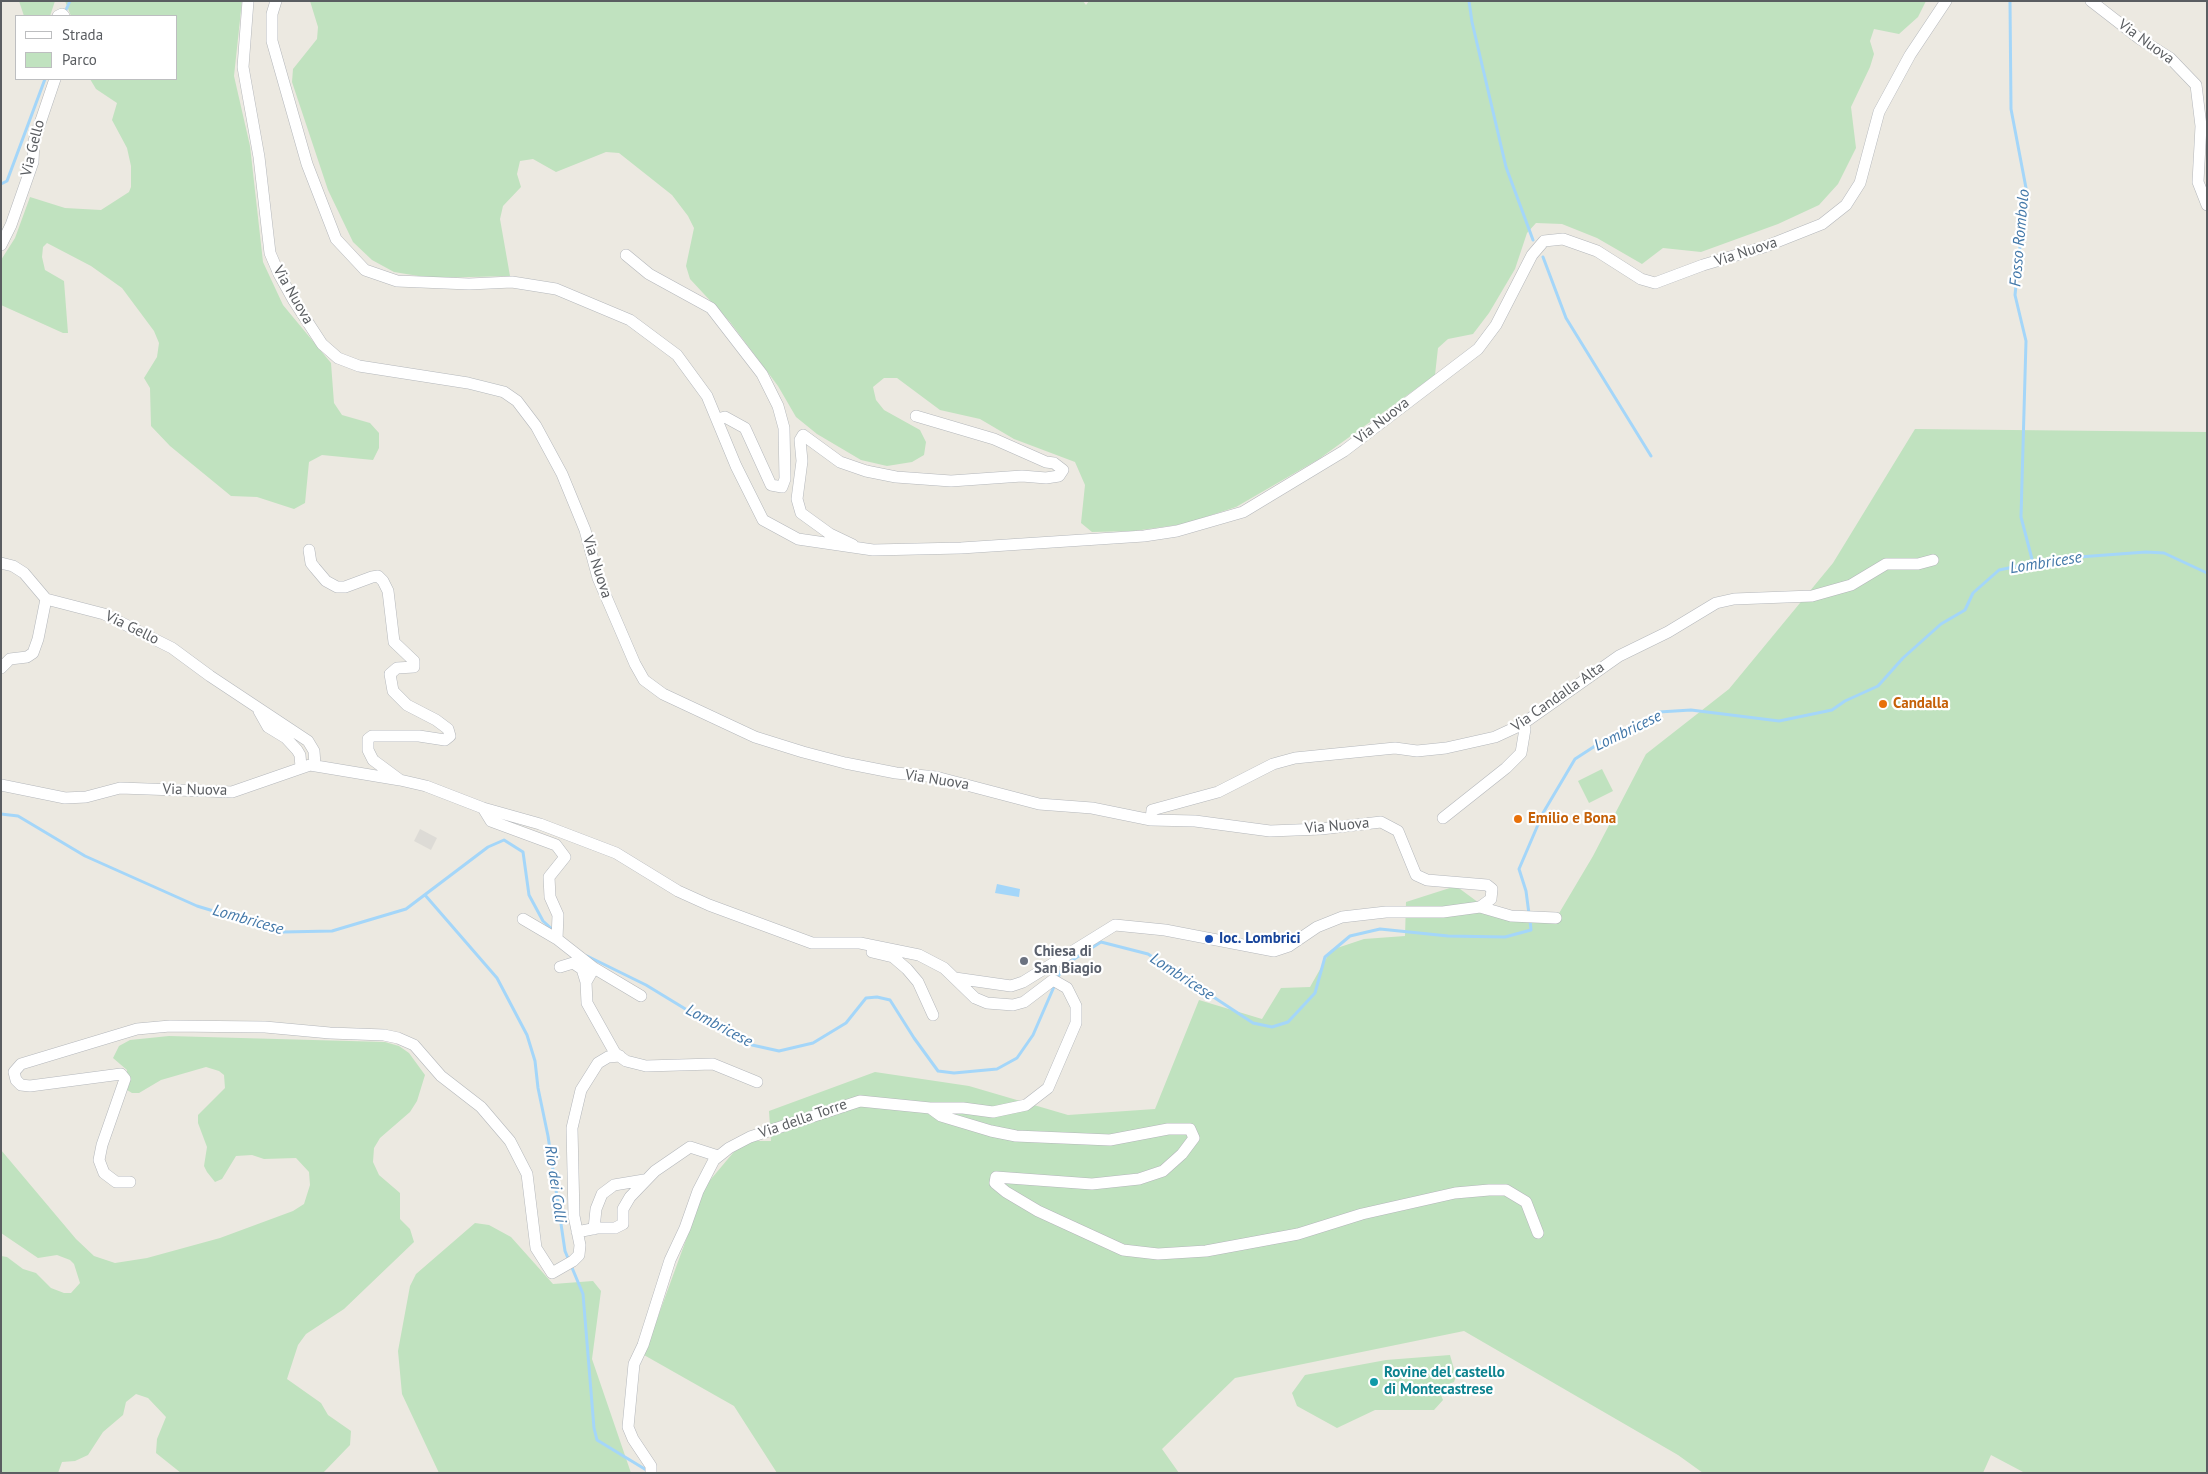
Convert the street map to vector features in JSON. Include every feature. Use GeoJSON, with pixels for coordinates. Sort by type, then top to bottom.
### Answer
{"type":"FeatureCollection","features":[{"type":"Feature","properties":{"kind":"street","name":"Via Nuova"},"geometry":{"type":"LineString","coordinates":[[1,785],[65,798],[86,797],[120,788],[232,792],[301,767],[315,765],[400,780],[426,786],[483,808],[540,824],[616,854],[678,891],[812,943],[860,943],[918,955],[944,968],[955,978],[1011,986],[1023,982],[1115,925],[1165,930],[1274,951],[1289,946],[1317,927],[1342,918],[1386,912],[1443,912],[1480,907],[1491,899],[1492,889],[1487,885],[1427,880],[1416,875],[1398,831],[1381,822],[1321,829],[1270,831],[1195,821],[1151,820],[1092,808],[1039,804],[936,777],[896,773],[819,756],[754,737],[663,694],[644,680],[598,578],[585,530],[562,474],[536,426],[517,400],[504,392],[468,384],[359,366],[338,358],[322,344],[294,301],[270,253],[260,157],[243,67],[248,1]]}},
{"type":"Feature","properties":{"kind":"street","name":"Via Nuova"},"geometry":{"type":"LineString","coordinates":[[276,1],[272,14],[272,40],[277,64],[307,164],[336,240],[364,270],[397,281],[469,284],[512,282],[556,289],[630,320],[676,355],[707,396],[736,466],[763,520],[798,539],[864,550],[960,548],[1144,536],[1177,531],[1243,512],[1344,451],[1478,349],[1496,325],[1532,255],[1544,241],[1563,239],[1597,251],[1642,279],[1655,284],[1703,265],[1764,247],[1822,224],[1846,205],[1860,183],[1879,112],[1910,55],[1946,1]]}},
{"type":"Feature","properties":{"kind":"street","name":"Via Nuova"},"geometry":{"type":"LineString","coordinates":[[2091,1],[2140,39],[2170,58],[2196,85],[2201,126],[2198,182],[2207,206]]}},
{"type":"Feature","properties":{"kind":"street","name":"Via Gello"},"geometry":{"type":"LineString","coordinates":[[1,245],[11,225],[32,162],[34,140],[55,80]]}},
{"type":"Feature","properties":{"kind":"street"},"geometry":{"type":"LineString","coordinates":[[626,255],[649,274],[711,308],[762,374],[778,406],[784,428],[785,479],[782,486],[771,486],[745,428],[725,417],[717,419]]}},
{"type":"Feature","properties":{"kind":"street"},"geometry":{"type":"LineString","coordinates":[[864,550],[830,534],[801,514],[797,499],[802,461],[800,440],[803,434],[840,462],[866,471],[896,477],[951,481],[1022,476],[1046,478],[1059,476],[1064,470],[1054,462],[1046,462],[994,439],[916,416]]}},
{"type":"Feature","properties":{"kind":"street"},"geometry":{"type":"LineString","coordinates":[[309,550],[311,563],[326,581],[337,587],[345,587],[378,576],[383,581],[388,592],[394,642],[414,661],[414,667],[397,668],[390,674],[393,692],[407,705],[436,720],[448,729],[450,736],[445,740],[419,736],[372,736],[368,739],[368,750],[373,760],[400,780]]}},
{"type":"Feature","properties":{"kind":"street","name":"Via Candalla Alta"},"geometry":{"type":"LineString","coordinates":[[1151,820],[1152,810],[1218,792],[1273,764],[1295,758],[1395,748],[1417,750],[1446,748],[1496,737],[1521,725],[1619,656],[1668,632],[1716,603],[1734,599],[1812,596],[1851,586],[1886,564],[1918,564],[1933,560]]}},
{"type":"Feature","properties":{"kind":"street"},"geometry":{"type":"LineString","coordinates":[[1,563],[13,566],[24,573],[46,599],[38,639],[33,652],[27,657],[10,659],[1,668]]}},
{"type":"Feature","properties":{"kind":"street","name":"Via Gello"},"geometry":{"type":"LineString","coordinates":[[46,599],[104,614],[172,648],[258,709],[308,741],[314,751],[315,765]]}},
{"type":"Feature","properties":{"kind":"street","name":"Via Gello"},"geometry":{"type":"LineString","coordinates":[[258,709],[268,727],[286,738],[297,750],[300,755],[301,767]]}},
{"type":"Feature","properties":{"kind":"street"},"geometry":{"type":"LineString","coordinates":[[1443,818],[1506,768],[1521,753],[1525,729],[1521,725]]}},
{"type":"Feature","properties":{"kind":"street"},"geometry":{"type":"LineString","coordinates":[[483,808],[491,821],[556,845],[565,857],[549,878],[550,897],[558,915],[557,939]]}},
{"type":"Feature","properties":{"kind":"street"},"geometry":{"type":"LineString","coordinates":[[1480,907],[1511,916],[1556,918]]}},
{"type":"Feature","properties":{"kind":"street"},"geometry":{"type":"LineString","coordinates":[[523,919],[557,939],[594,968],[642,996]]}},
{"type":"Feature","properties":{"kind":"street"},"geometry":{"type":"LineString","coordinates":[[860,943],[872,952],[893,957],[907,969],[918,982],[933,1015]]}},
{"type":"Feature","properties":{"kind":"street"},"geometry":{"type":"LineString","coordinates":[[560,967],[573,963],[582,969],[586,982],[587,1003],[592,1014],[620,1056],[626,1061],[646,1066],[713,1064],[757,1082]]}},
{"type":"Feature","properties":{"kind":"street"},"geometry":{"type":"LineString","coordinates":[[586,982],[594,968]]}},
{"type":"Feature","properties":{"kind":"street","name":"Via della Torre"},"geometry":{"type":"LineString","coordinates":[[651,1469],[632,1439],[628,1427],[634,1364],[643,1345],[670,1260],[685,1228],[698,1191],[718,1156],[750,1137],[860,1100],[930,1108],[963,1108],[992,1112],[1026,1105],[1048,1088],[1076,1023],[1076,1006],[1067,988],[1053,980],[1024,1002],[997,1005],[975,998],[955,978]]}},
{"type":"Feature","properties":{"kind":"street"},"geometry":{"type":"LineString","coordinates":[[130,1182],[116,1182],[104,1172],[99,1160],[102,1145],[125,1079],[121,1074],[30,1086],[21,1085],[16,1080],[14,1072],[21,1064],[137,1030],[170,1026],[265,1027],[330,1033],[384,1035],[398,1038],[414,1044],[441,1076],[481,1107],[510,1141],[527,1174],[536,1248],[552,1273],[573,1261],[579,1255],[580,1245],[574,1216],[572,1128],[580,1090],[598,1063],[608,1057],[620,1056]]}},
{"type":"Feature","properties":{"kind":"street"},"geometry":{"type":"LineString","coordinates":[[930,1108],[940,1116],[991,1131],[1016,1136],[1110,1140],[1168,1129],[1190,1129],[1194,1138],[1182,1154],[1162,1171],[1139,1178],[1092,1184],[996,1177],[995,1183],[1030,1207],[1123,1250],[1158,1254],[1206,1251],[1298,1234],[1362,1214],[1455,1193],[1489,1190],[1506,1190],[1526,1202],[1538,1233]]}},
{"type":"Feature","properties":{"kind":"street"},"geometry":{"type":"LineString","coordinates":[[577,1232],[615,1228],[623,1224],[623,1209],[644,1180],[690,1147],[718,1156]]}},
{"type":"Feature","properties":{"kind":"street"},"geometry":{"type":"LineString","coordinates":[[594,1229],[596,1209],[602,1194],[614,1185],[644,1180]]}},
{"type":"Feature","properties":{"kind":"shaded area"},"geometry":{"type":"Polygon","coordinates":[[[420,829],[437,838],[431,850],[414,841],[420,829]]]}},
{"type":"Feature","properties":{"kind":"green space"},"geometry":{"type":"Polygon","coordinates":[[[19,1],[55,1],[50,15],[24,15],[19,1]]]}},
{"type":"Feature","properties":{"kind":"green space"},"geometry":{"type":"Polygon","coordinates":[[[65,1],[242,1],[234,76],[250,146],[263,262],[283,305],[331,363],[334,403],[342,415],[370,423],[379,433],[379,448],[373,460],[322,455],[309,462],[305,503],[294,509],[257,497],[231,496],[170,446],[151,426],[150,388],[144,378],[157,357],[159,343],[154,331],[122,288],[91,266],[47,243],[43,247],[42,257],[45,270],[64,281],[68,333],[63,333],[1,305],[1,260],[15,238],[30,197],[65,208],[101,210],[129,192],[131,187],[131,166],[127,148],[112,120],[117,103],[96,89],[91,80],[178,80],[178,15],[71,15],[65,1]]]}},
{"type":"Feature","properties":{"kind":"green space"},"geometry":{"type":"Polygon","coordinates":[[[310,1],[1083,1],[1086,5],[1089,1],[1926,1],[1918,17],[1899,34],[1874,29],[1870,41],[1874,54],[1870,67],[1851,107],[1856,148],[1838,184],[1819,205],[1778,224],[1701,252],[1663,248],[1642,264],[1597,238],[1562,224],[1536,223],[1527,233],[1515,269],[1489,313],[1473,334],[1448,339],[1438,348],[1435,375],[1319,459],[1236,507],[1184,524],[1134,531],[1092,532],[1081,523],[1085,485],[1075,462],[1014,439],[980,419],[940,410],[897,378],[884,378],[873,387],[876,400],[884,410],[920,430],[926,442],[924,455],[912,462],[887,466],[861,460],[817,434],[796,417],[778,386],[730,322],[690,279],[686,266],[694,228],[688,216],[672,195],[619,153],[606,152],[556,172],[533,159],[520,161],[517,174],[521,187],[503,206],[500,219],[510,276],[431,278],[394,272],[372,260],[353,242],[328,190],[292,82],[293,69],[317,39],[318,27],[310,1]]]}},
{"type":"Feature","properties":{"kind":"green space"},"geometry":{"type":"Polygon","coordinates":[[[1915,429],[2207,432],[2207,1473],[2025,1473],[1991,1455],[1983,1473],[1703,1473],[1678,1455],[1464,1331],[1235,1378],[1162,1449],[1179,1473],[777,1473],[734,1406],[644,1355],[706,1185],[743,1141],[771,1141],[769,1111],[875,1072],[969,1086],[1068,1115],[1155,1109],[1199,1000],[1262,1019],[1281,988],[1310,987],[1331,950],[1364,939],[1405,936],[1406,902],[1456,886],[1494,914],[1558,915],[1593,856],[1646,754],[1729,689],[1833,563],[1915,429]]]}},
{"type":"Feature","properties":{"kind":"green space"},"geometry":{"type":"Polygon","coordinates":[[[1602,769],[1613,791],[1589,803],[1578,781],[1602,769]]]}},
{"type":"Feature","properties":{"kind":"green space"},"geometry":{"type":"Polygon","coordinates":[[[169,1036],[385,1042],[399,1046],[409,1053],[425,1075],[417,1101],[410,1112],[380,1138],[374,1148],[373,1162],[379,1175],[400,1193],[400,1219],[410,1229],[414,1242],[344,1309],[306,1334],[298,1345],[287,1379],[321,1403],[328,1415],[351,1431],[350,1445],[323,1473],[181,1473],[156,1453],[157,1439],[166,1417],[148,1398],[136,1394],[126,1402],[123,1415],[103,1432],[88,1455],[75,1461],[62,1462],[58,1473],[1,1473],[1,1256],[7,1257],[23,1269],[36,1273],[51,1288],[64,1293],[71,1293],[80,1283],[74,1264],[70,1260],[57,1255],[38,1258],[1,1233],[1,1150],[76,1239],[94,1256],[115,1263],[147,1258],[220,1238],[293,1211],[304,1204],[310,1185],[309,1172],[296,1158],[264,1159],[252,1155],[236,1156],[222,1179],[215,1182],[207,1172],[204,1166],[207,1147],[198,1123],[198,1115],[225,1088],[224,1075],[219,1071],[206,1067],[161,1080],[139,1093],[132,1093],[127,1090],[127,1070],[113,1058],[119,1046],[130,1040],[169,1036]]]}},
{"type":"Feature","properties":{"kind":"green space"},"geometry":{"type":"Polygon","coordinates":[[[475,1223],[489,1225],[511,1237],[553,1284],[593,1281],[601,1291],[592,1359],[631,1473],[439,1473],[402,1394],[398,1351],[410,1286],[416,1274],[475,1223]]]}},
{"type":"Feature","properties":{"kind":"green space"},"geometry":{"type":"Polygon","coordinates":[[[1450,1355],[1456,1376],[1454,1382],[1438,1388],[1443,1400],[1434,1410],[1375,1410],[1337,1428],[1297,1406],[1292,1393],[1305,1375],[1386,1360],[1450,1355]]]}},
{"type":"Feature","properties":{"kind":"water"},"geometry":{"type":"Polygon","coordinates":[[[997,884],[1020,889],[1019,897],[995,893],[997,884]]]}},
{"type":"Feature","properties":{"kind":"waterway"},"geometry":{"type":"LineString","coordinates":[[65,12],[70,1]]}},
{"type":"Feature","properties":{"kind":"waterway"},"geometry":{"type":"LineString","coordinates":[[1469,1],[1472,22],[1506,167],[1533,240]]}},
{"type":"Feature","properties":{"kind":"waterway","name":"Fosso Rombolo"},"geometry":{"type":"LineString","coordinates":[[2010,1],[2011,109],[2026,188],[2015,295],[2026,341],[2021,517],[2033,563]]}},
{"type":"Feature","properties":{"kind":"waterway"},"geometry":{"type":"LineString","coordinates":[[1,184],[7,181],[45,80]]}},
{"type":"Feature","properties":{"kind":"waterway"},"geometry":{"type":"LineString","coordinates":[[1543,257],[1566,318],[1651,456]]}},
{"type":"Feature","properties":{"kind":"waterway","name":"Lombricese"},"geometry":{"type":"LineString","coordinates":[[1529,914],[1526,891],[1519,869],[1543,813],[1575,759],[1612,735],[1654,719],[1659,712],[1691,710],[1779,721],[1832,710],[1845,701],[1878,686],[1903,658],[1941,624],[1965,610],[1973,593],[1999,570],[2052,559],[2146,552],[2164,553],[2207,573]]}},
{"type":"Feature","properties":{"kind":"waterway","name":"Lombricese"},"geometry":{"type":"LineString","coordinates":[[1,814],[18,816],[85,856],[197,906],[283,932],[332,931],[406,909],[488,847],[504,840],[523,852],[529,895],[543,921],[554,931]]}},
{"type":"Feature","properties":{"kind":"waterway","name":"Rio dei Colli"},"geometry":{"type":"LineString","coordinates":[[425,895],[497,978],[527,1035],[535,1061],[565,1251],[583,1294],[594,1428],[597,1440],[648,1471]]}},
{"type":"Feature","properties":{"kind":"waterway","name":"Lombricese"},"geometry":{"type":"LineString","coordinates":[[587,956],[646,985],[715,1027],[752,1045],[779,1051],[813,1043],[846,1023],[866,998],[877,997],[890,1000],[938,1071],[954,1073],[997,1069],[1017,1058],[1033,1035],[1063,966],[1101,942],[1148,954],[1253,1023],[1272,1027],[1288,1022],[1315,993],[1325,957],[1350,936],[1380,929],[1448,936],[1505,937],[1531,930],[1530,920]]}},
{"type":"Feature","properties":{"kind":"place","name":"Candalla"},"geometry":{"type":"Point","coordinates":[1883,704]}},
{"type":"Feature","properties":{"kind":"place","name":"Emilio e Bona"},"geometry":{"type":"Point","coordinates":[1518,819]}},
{"type":"Feature","properties":{"kind":"place","name":"Ioc. Lombrici"},"geometry":{"type":"Point","coordinates":[1209,939]}},
{"type":"Feature","properties":{"kind":"place","name":"Chiesa di San Biagio"},"geometry":{"type":"Point","coordinates":[1024,961]}},
{"type":"Feature","properties":{"kind":"place","name":"Rovine del castello di Montecastrese"},"geometry":{"type":"Point","coordinates":[1374,1382]}}]}
